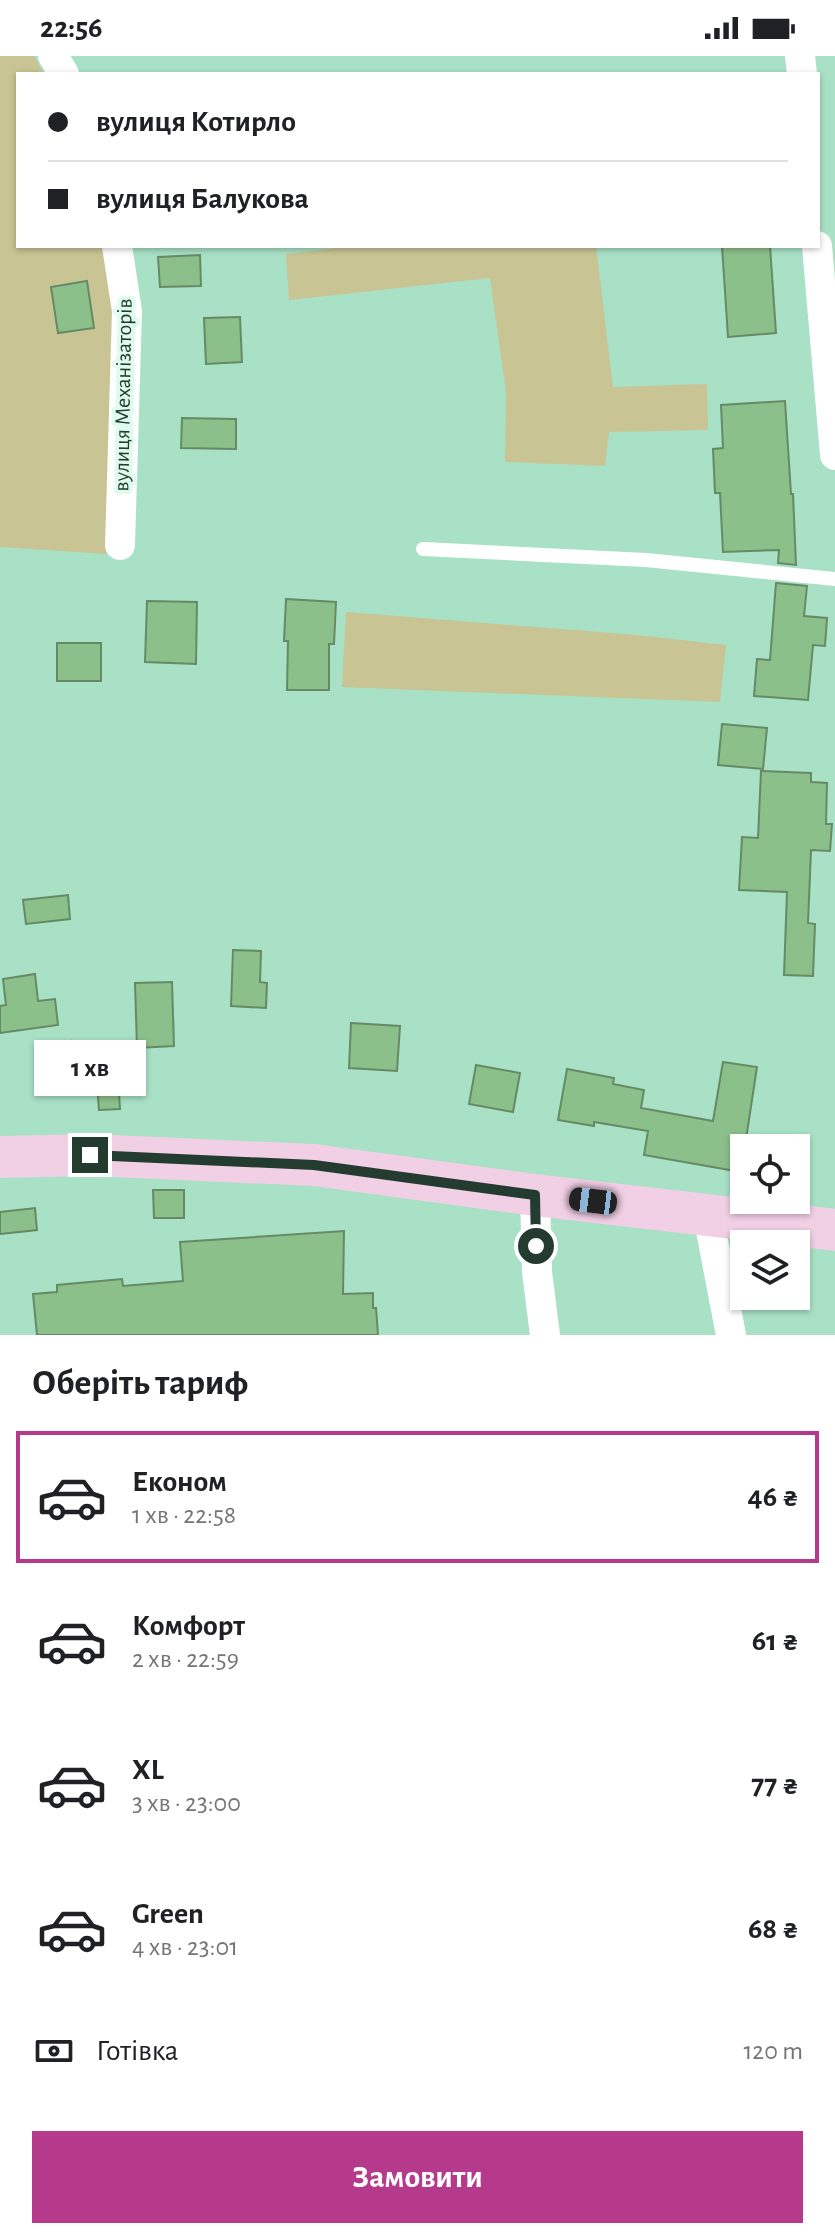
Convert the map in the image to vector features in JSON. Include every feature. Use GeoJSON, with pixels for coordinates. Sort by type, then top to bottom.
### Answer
{"type":"FeatureCollection","features":[{"type":"Feature","properties":{"kind":"main road"},"geometry":{"type":"LineString","coordinates":[[0,1157],[90,1155],[314,1165],[535,1195],[835,1230]]}},
{"type":"Feature","properties":{"kind":"street","name":"вулиця Механізаторів"},"geometry":{"type":"LineString","coordinates":[[117,248],[127,311],[120,545]]}},
{"type":"Feature","properties":{"kind":"street"},"geometry":{"type":"LineString","coordinates":[[817,248],[835,455]]}},
{"type":"Feature","properties":{"kind":"street"},"geometry":{"type":"LineString","coordinates":[[535,1195],[537,1272],[545,1335]]}},
{"type":"Feature","properties":{"kind":"street"},"geometry":{"type":"LineString","coordinates":[[708,1215],[731,1335]]}},
{"type":"Feature","properties":{"kind":"lane"},"geometry":{"type":"LineString","coordinates":[[423,549],[646,560],[835,579]]}},
{"type":"Feature","properties":{"kind":"shaded area"},"geometry":{"type":"Polygon","coordinates":[[[0,56],[34,56],[43,72],[16,72],[16,248],[110,248],[114,290],[106,554],[0,547],[0,56]]]}},
{"type":"Feature","properties":{"kind":"shaded area"},"geometry":{"type":"Polygon","coordinates":[[[338,248],[596,248],[613,387],[707,384],[708,430],[609,432],[605,466],[505,462],[506,392],[490,278],[289,300],[286,254],[338,248]]]}},
{"type":"Feature","properties":{"kind":"shaded area"},"geometry":{"type":"Polygon","coordinates":[[[346,612],[726,645],[720,702],[342,687],[346,612]]]}},
{"type":"Feature","properties":{"kind":"building"},"geometry":{"type":"Polygon","coordinates":[[[722,248],[770,248],[776,333],[728,337],[722,248]]]}},
{"type":"Feature","properties":{"kind":"building"},"geometry":{"type":"Polygon","coordinates":[[[200,255],[201,286],[160,287],[158,257],[200,255]]]}},
{"type":"Feature","properties":{"kind":"building"},"geometry":{"type":"Polygon","coordinates":[[[87,281],[94,328],[58,333],[51,287],[87,281]]]}},
{"type":"Feature","properties":{"kind":"building"},"geometry":{"type":"Polygon","coordinates":[[[240,317],[242,362],[206,364],[204,318],[240,317]]]}},
{"type":"Feature","properties":{"kind":"building"},"geometry":{"type":"Polygon","coordinates":[[[785,401],[796,565],[778,563],[779,550],[723,552],[720,493],[715,493],[713,449],[723,448],[721,405],[785,401]]]}},
{"type":"Feature","properties":{"kind":"building"},"geometry":{"type":"Polygon","coordinates":[[[182,418],[236,419],[236,449],[181,448],[182,418]]]}},
{"type":"Feature","properties":{"kind":"building"},"geometry":{"type":"Polygon","coordinates":[[[776,583],[807,586],[804,616],[827,618],[825,646],[813,645],[808,700],[754,696],[757,659],[770,660],[776,583]]]}},
{"type":"Feature","properties":{"kind":"building"},"geometry":{"type":"Polygon","coordinates":[[[286,599],[336,602],[334,644],[329,644],[329,690],[287,690],[288,641],[284,641],[286,599]]]}},
{"type":"Feature","properties":{"kind":"building"},"geometry":{"type":"Polygon","coordinates":[[[147,601],[197,602],[196,664],[145,662],[147,601]]]}},
{"type":"Feature","properties":{"kind":"building"},"geometry":{"type":"Polygon","coordinates":[[[57,643],[101,643],[101,681],[57,681],[57,643]]]}},
{"type":"Feature","properties":{"kind":"building"},"geometry":{"type":"Polygon","coordinates":[[[722,724],[767,728],[763,769],[718,765],[722,724]]]}},
{"type":"Feature","properties":{"kind":"building"},"geometry":{"type":"Polygon","coordinates":[[[761,771],[811,773],[811,782],[827,783],[826,824],[832,824],[830,851],[811,850],[808,923],[815,924],[813,976],[784,975],[787,892],[739,890],[742,837],[758,838],[761,771]]]}},
{"type":"Feature","properties":{"kind":"building"},"geometry":{"type":"Polygon","coordinates":[[[68,895],[70,919],[26,924],[23,900],[68,895]]]}},
{"type":"Feature","properties":{"kind":"building"},"geometry":{"type":"Polygon","coordinates":[[[233,950],[261,951],[260,982],[267,983],[266,1008],[231,1006],[233,950]]]}},
{"type":"Feature","properties":{"kind":"building"},"geometry":{"type":"Polygon","coordinates":[[[35,974],[38,1001],[55,999],[58,1025],[0,1033],[0,1006],[6,1005],[3,979],[35,974]]]}},
{"type":"Feature","properties":{"kind":"building"},"geometry":{"type":"Polygon","coordinates":[[[172,982],[174,1046],[137,1048],[135,983],[172,982]]]}},
{"type":"Feature","properties":{"kind":"building"},"geometry":{"type":"Polygon","coordinates":[[[351,1023],[400,1026],[397,1071],[349,1068],[351,1023]]]}},
{"type":"Feature","properties":{"kind":"building"},"geometry":{"type":"Polygon","coordinates":[[[71,1041],[72,1049],[116,1046],[120,1109],[99,1110],[97,1085],[49,1092],[43,1045],[71,1041]]]}},
{"type":"Feature","properties":{"kind":"building"},"geometry":{"type":"Polygon","coordinates":[[[723,1062],[757,1067],[747,1134],[730,1134],[730,1170],[644,1155],[648,1131],[558,1120],[567,1069],[614,1078],[613,1084],[644,1090],[641,1108],[713,1121],[723,1062]]]}},
{"type":"Feature","properties":{"kind":"building"},"geometry":{"type":"Polygon","coordinates":[[[476,1065],[520,1073],[513,1112],[469,1104],[476,1065]]]}},
{"type":"Feature","properties":{"kind":"building"},"geometry":{"type":"Polygon","coordinates":[[[153,1190],[184,1190],[184,1218],[154,1218],[153,1190]]]}},
{"type":"Feature","properties":{"kind":"building"},"geometry":{"type":"Polygon","coordinates":[[[35,1208],[37,1230],[0,1234],[0,1212],[35,1208]]]}},
{"type":"Feature","properties":{"kind":"building"},"geometry":{"type":"Polygon","coordinates":[[[344,1231],[343,1294],[373,1293],[378,1335],[37,1335],[33,1294],[57,1292],[57,1285],[122,1279],[123,1286],[183,1281],[180,1242],[344,1231]]]}},
{"type":"Feature","properties":{"kind":"route"},"geometry":{"type":"LineString","coordinates":[[90,1155],[314,1165],[535,1195],[536,1246]]}}]}
